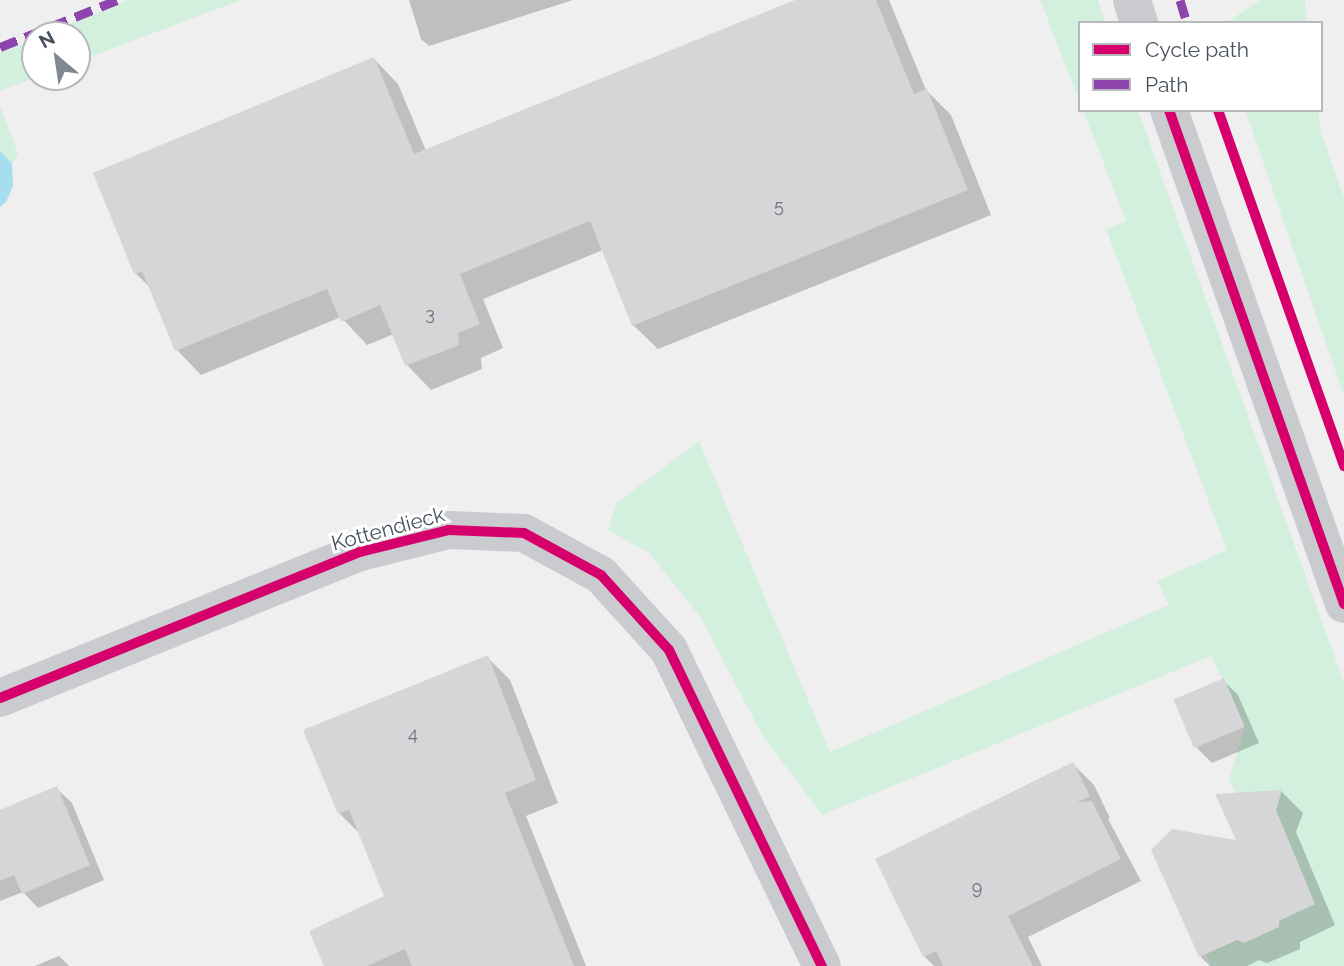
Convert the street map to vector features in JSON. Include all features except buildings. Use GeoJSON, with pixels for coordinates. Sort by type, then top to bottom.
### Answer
{"type":"FeatureCollection","features":[{"type":"Feature","properties":{"kind":"street"},"geometry":{"type":"LineString","coordinates":[[1132,0],[1138,21]]}},
{"type":"Feature","properties":{"kind":"street"},"geometry":{"type":"LineString","coordinates":[[1171,112],[1344,604]]}},
{"type":"Feature","properties":{"kind":"street","name":"Kottendieck"},"geometry":{"type":"LineString","coordinates":[[0,698],[360,552],[449,530],[524,533],[601,575],[669,650],[822,966]]}},
{"type":"Feature","properties":{"kind":"green space"},"geometry":{"type":"Polygon","coordinates":[[[128,0],[241,0],[91,57],[91,21],[78,21],[128,0]]]}},
{"type":"Feature","properties":{"kind":"green space"},"geometry":{"type":"Polygon","coordinates":[[[1040,0],[1098,0],[1105,21],[1078,21],[1078,97],[1040,0]]]}},
{"type":"Feature","properties":{"kind":"green space"},"geometry":{"type":"Polygon","coordinates":[[[1260,0],[1305,0],[1307,21],[1229,21],[1260,0]]]}},
{"type":"Feature","properties":{"kind":"green space"},"geometry":{"type":"Polygon","coordinates":[[[21,45],[21,83],[0,91],[0,53],[21,45]]]}},
{"type":"Feature","properties":{"kind":"green space"},"geometry":{"type":"Polygon","coordinates":[[[0,105],[18,154],[12,164],[0,151],[0,105]]]}},
{"type":"Feature","properties":{"kind":"green space"},"geometry":{"type":"Polygon","coordinates":[[[1084,112],[1139,112],[1344,683],[1344,966],[1211,966],[1206,954],[1237,940],[1244,943],[1279,927],[1279,921],[1242,805],[1229,779],[1245,727],[1211,656],[822,815],[762,735],[701,618],[649,553],[608,530],[616,503],[699,441],[830,752],[1169,605],[1157,581],[1227,550],[1106,229],[1126,221],[1084,112]]]}},
{"type":"Feature","properties":{"kind":"green space"},"geometry":{"type":"Polygon","coordinates":[[[1246,112],[1318,112],[1321,132],[1344,198],[1344,396],[1246,112]]]}},
{"type":"Feature","properties":{"kind":"water"},"geometry":{"type":"Polygon","coordinates":[[[0,151],[12,164],[13,186],[6,202],[0,207],[0,151]]]}},
{"type":"Feature","properties":{"kind":"marked path"},"geometry":{"type":"LineString","coordinates":[[0,47],[117,0]]}},
{"type":"Feature","properties":{"kind":"marked path"},"geometry":{"type":"LineString","coordinates":[[1180,0],[1186,21]]}},
{"type":"Feature","properties":{"kind":"cycle path"},"geometry":{"type":"LineString","coordinates":[[1170,112],[1344,604]]}},
{"type":"Feature","properties":{"kind":"cycle path"},"geometry":{"type":"LineString","coordinates":[[1219,112],[1344,466]]}},
{"type":"Feature","properties":{"kind":"cycle path"},"geometry":{"type":"LineString","coordinates":[[0,698],[360,552],[449,530],[524,533],[601,575],[669,650],[822,966]]}}]}
